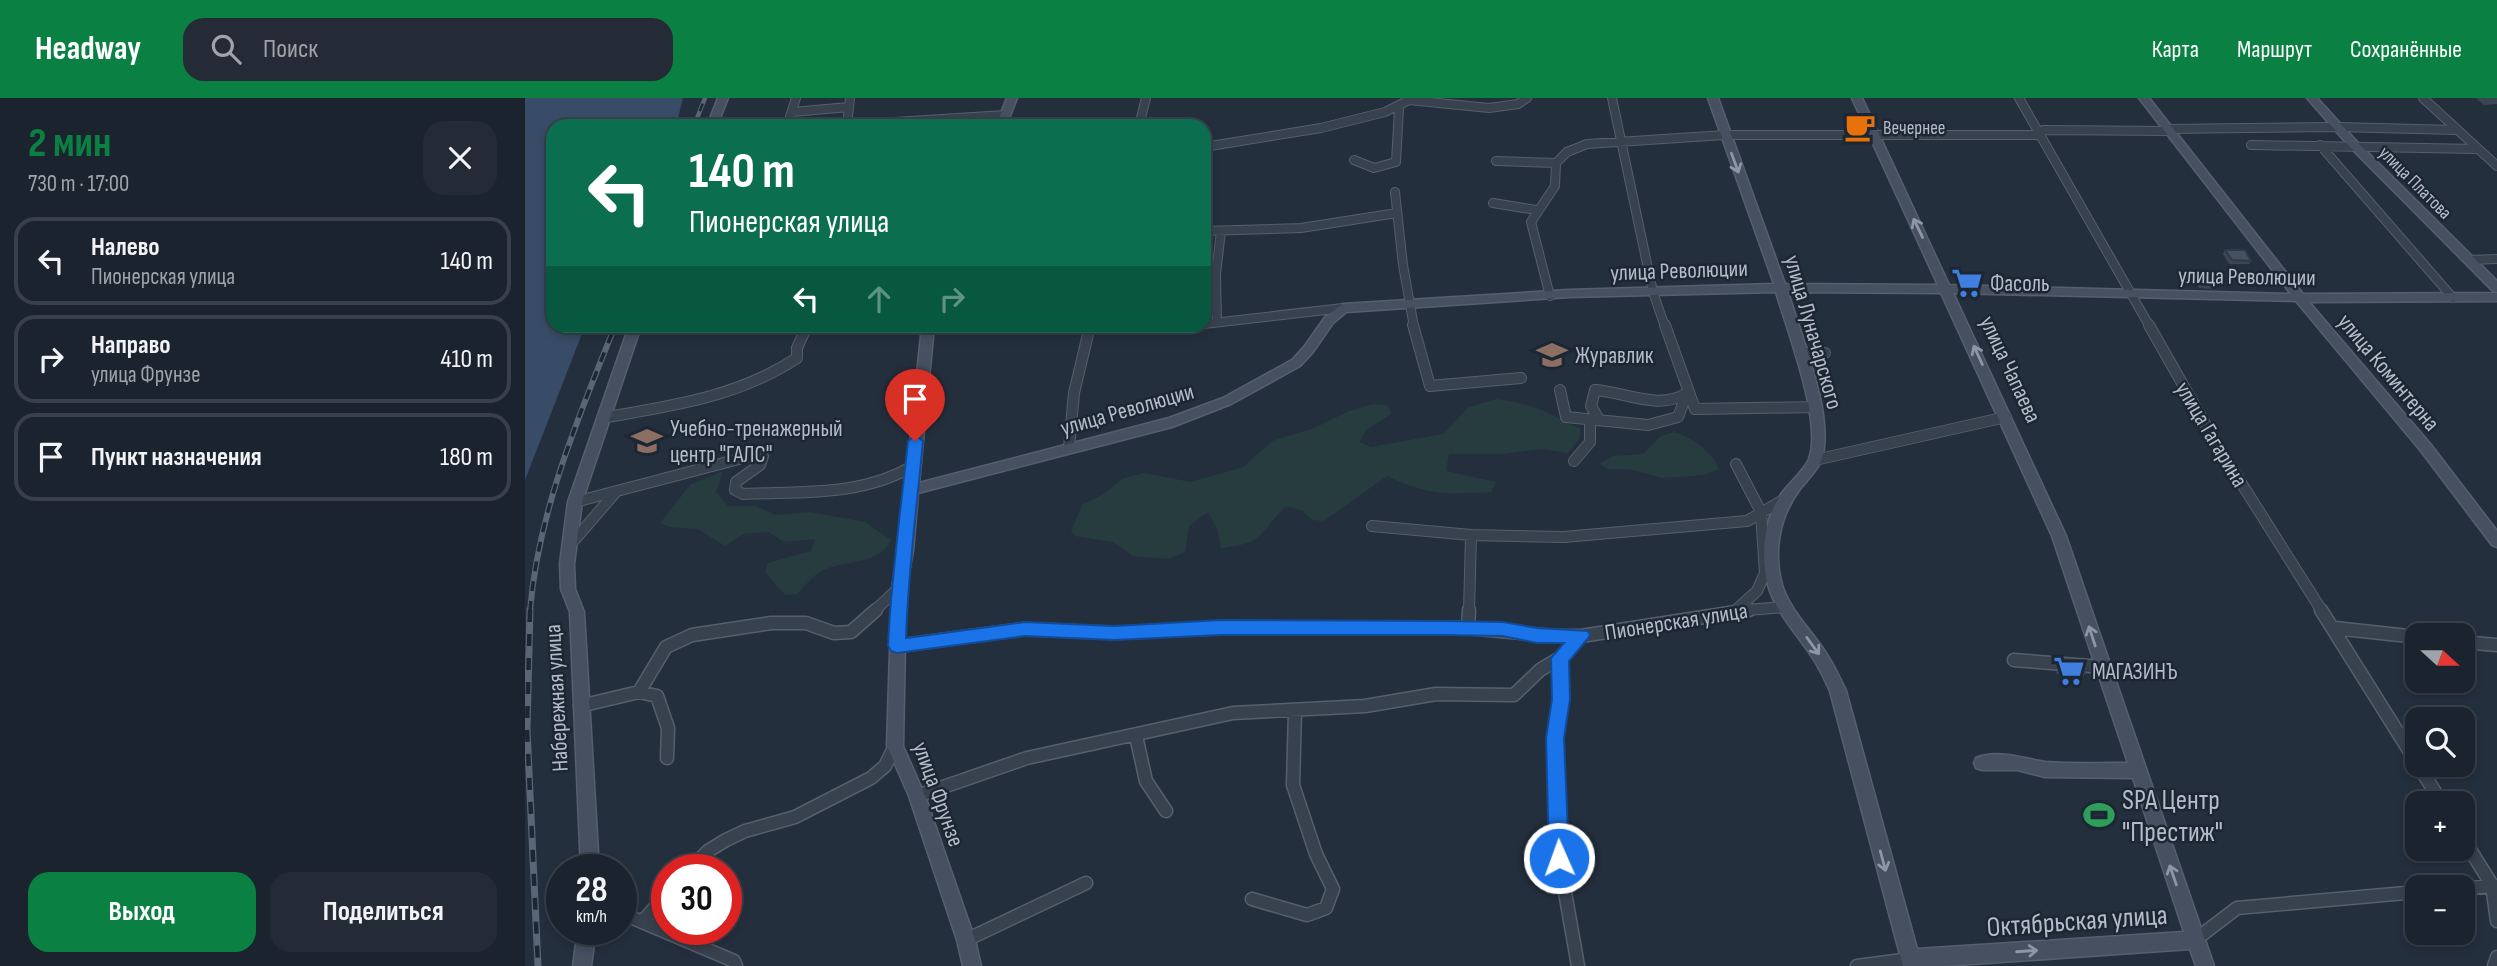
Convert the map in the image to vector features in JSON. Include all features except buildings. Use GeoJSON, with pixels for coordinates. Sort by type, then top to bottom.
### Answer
{"type":"FeatureCollection","features":[{"type":"Feature","properties":{"kind":"street"},"geometry":{"type":"LineString","coordinates":[[715,119],[723,98]]}},
{"type":"Feature","properties":{"kind":"street"},"geometry":{"type":"LineString","coordinates":[[789,119],[796,98]]}},
{"type":"Feature","properties":{"kind":"street"},"geometry":{"type":"LineString","coordinates":[[848,119],[851,98]]}},
{"type":"Feature","properties":{"kind":"street"},"geometry":{"type":"LineString","coordinates":[[1004,119],[1012,98]]}},
{"type":"Feature","properties":{"kind":"street"},"geometry":{"type":"LineString","coordinates":[[1141,119],[1146,98]]}},
{"type":"Feature","properties":{"kind":"street"},"geometry":{"type":"LineString","coordinates":[[1396,98],[1485,108],[1513,107],[1527,98]]}},
{"type":"Feature","properties":{"kind":"street"},"geometry":{"type":"LineString","coordinates":[[1612,98],[1653,292],[1687,393],[1695,409],[1816,407]]}},
{"type":"Feature","properties":{"kind":"street","name":"улица Луначарского"},"geometry":{"type":"LineString","coordinates":[[1713,98],[1781,289],[1816,407],[1818,434],[1815,460]]}},
{"type":"Feature","properties":{"kind":"street","name":"улица Чапаева"},"geometry":{"type":"LineString","coordinates":[[1857,98],[2059,536],[2204,966]]}},
{"type":"Feature","properties":{"kind":"street","name":"улица Гагарина"},"geometry":{"type":"LineString","coordinates":[[2018,98],[2216,443],[2335,628],[2405,744]]}},
{"type":"Feature","properties":{"kind":"street","name":"улица Коминтерна"},"geometry":{"type":"LineString","coordinates":[[2144,98],[2299,297],[2425,448],[2497,541]]}},
{"type":"Feature","properties":{"kind":"street","name":"улица Платова"},"geometry":{"type":"LineString","coordinates":[[2312,98],[2354,145],[2497,288]]}},
{"type":"Feature","properties":{"kind":"street"},"geometry":{"type":"LineString","coordinates":[[2423,98],[2497,166]]}},
{"type":"Feature","properties":{"kind":"street"},"geometry":{"type":"LineString","coordinates":[[1211,146],[1263,141],[1324,129],[1399,108],[1409,100]]}},
{"type":"Feature","properties":{"kind":"street"},"geometry":{"type":"LineString","coordinates":[[792,111],[849,107]]}},
{"type":"Feature","properties":{"kind":"street"},"geometry":{"type":"LineString","coordinates":[[1353,160],[1363,167],[1378,169],[1396,162],[1399,108]]}},
{"type":"Feature","properties":{"kind":"street"},"geometry":{"type":"LineString","coordinates":[[1550,296],[1531,222],[1555,186],[1556,163],[1567,152],[1587,144],[1725,135],[2041,135],[2043,130],[2338,127],[2457,130]]}},
{"type":"Feature","properties":{"kind":"street"},"geometry":{"type":"LineString","coordinates":[[2251,145],[2478,149]]}},
{"type":"Feature","properties":{"kind":"street","name":"улица Платова"},"geometry":{"type":"LineString","coordinates":[[2320,145],[2452,298]]}},
{"type":"Feature","properties":{"kind":"street"},"geometry":{"type":"LineString","coordinates":[[1496,161],[1556,163]]}},
{"type":"Feature","properties":{"kind":"street"},"geometry":{"type":"LineString","coordinates":[[1395,192],[1415,340],[1430,386],[1521,378]]}},
{"type":"Feature","properties":{"kind":"street"},"geometry":{"type":"LineString","coordinates":[[1493,203],[1537,210]]}},
{"type":"Feature","properties":{"kind":"street"},"geometry":{"type":"LineString","coordinates":[[1211,232],[1301,228],[1397,213]]}},
{"type":"Feature","properties":{"kind":"street"},"geometry":{"type":"LineString","coordinates":[[1217,322],[1216,274],[1221,231]]}},
{"type":"Feature","properties":{"kind":"street"},"geometry":{"type":"LineString","coordinates":[[2469,260],[2497,260]]}},
{"type":"Feature","properties":{"kind":"street","name":"улица Революции"},"geometry":{"type":"LineString","coordinates":[[911,490],[1172,422],[1227,401],[1305,356],[1323,324],[1343,308],[1550,296],[1781,289],[1947,289],[2299,297],[2497,297]]}},
{"type":"Feature","properties":{"kind":"street"},"geometry":{"type":"LineString","coordinates":[[1211,323],[1343,308]]}},
{"type":"Feature","properties":{"kind":"street","name":"Набережная улица"},"geometry":{"type":"LineString","coordinates":[[589,854],[577,612],[568,589],[569,547],[575,502],[632,333]]}},
{"type":"Feature","properties":{"kind":"street"},"geometry":{"type":"LineString","coordinates":[[602,418],[709,397],[755,383],[780,372],[797,358],[797,348],[804,333]]}},
{"type":"Feature","properties":{"kind":"street","name":"улица Фрунзе"},"geometry":{"type":"LineString","coordinates":[[927,333],[906,551],[899,588],[895,746],[917,796],[966,940],[972,966]]}},
{"type":"Feature","properties":{"kind":"street"},"geometry":{"type":"LineString","coordinates":[[1069,448],[1074,393],[1088,333]]}},
{"type":"Feature","properties":{"kind":"street"},"geometry":{"type":"LineString","coordinates":[[1800,353],[1825,353]]}},
{"type":"Feature","properties":{"kind":"street"},"geometry":{"type":"LineString","coordinates":[[1574,461],[1590,442],[1595,421],[1590,402],[1595,390],[1607,389],[1642,399],[1669,401],[1681,399],[1687,393]]}},
{"type":"Feature","properties":{"kind":"street"},"geometry":{"type":"LineString","coordinates":[[1560,390],[1566,417],[1645,426],[1664,424],[1678,417],[1687,393]]}},
{"type":"Feature","properties":{"kind":"street"},"geometry":{"type":"LineString","coordinates":[[1911,963],[1837,691],[1822,659],[1785,607],[1775,584],[1771,547],[1776,515],[1815,460],[2006,417]]}},
{"type":"Feature","properties":{"kind":"street"},"geometry":{"type":"LineString","coordinates":[[575,502],[758,454],[763,456],[764,460],[736,482],[735,490],[743,494],[860,487],[898,477],[913,466]]}},
{"type":"Feature","properties":{"kind":"street"},"geometry":{"type":"LineString","coordinates":[[1736,464],[1761,512],[1765,573],[1756,591],[1737,609]]}},
{"type":"Feature","properties":{"kind":"street"},"geometry":{"type":"LineString","coordinates":[[569,547],[617,491]]}},
{"type":"Feature","properties":{"kind":"street"},"geometry":{"type":"LineString","coordinates":[[1372,526],[1471,535],[1564,537],[1747,520],[1785,499]]}},
{"type":"Feature","properties":{"kind":"street"},"geometry":{"type":"LineString","coordinates":[[1468,628],[1471,535]]}},
{"type":"Feature","properties":{"kind":"street"},"geometry":{"type":"LineString","coordinates":[[639,692],[666,648],[692,635],[771,623],[806,623],[834,633],[851,632],[899,588]]}},
{"type":"Feature","properties":{"kind":"street","name":"Пионерская улица"},"geometry":{"type":"LineString","coordinates":[[897,646],[1025,629],[1114,633],[1221,628],[1468,628],[1503,629],[1537,636],[1582,636],[1737,609],[1785,607]]}},
{"type":"Feature","properties":{"kind":"street"},"geometry":{"type":"LineString","coordinates":[[2335,628],[2405,636]]}},
{"type":"Feature","properties":{"kind":"street"},"geometry":{"type":"LineString","coordinates":[[917,796],[1027,758],[1233,713],[1365,706],[1436,694],[1514,695],[1540,670],[1560,658],[1582,636]]}},
{"type":"Feature","properties":{"kind":"street"},"geometry":{"type":"LineString","coordinates":[[2475,643],[2497,645]]}},
{"type":"Feature","properties":{"kind":"street"},"geometry":{"type":"LineString","coordinates":[[1560,658],[1561,699],[1555,738],[1559,858],[1578,966]]}},
{"type":"Feature","properties":{"kind":"street"},"geometry":{"type":"LineString","coordinates":[[2014,660],[2102,667]]}},
{"type":"Feature","properties":{"kind":"street"},"geometry":{"type":"LineString","coordinates":[[580,706],[639,692],[657,696],[668,728],[667,758]]}},
{"type":"Feature","properties":{"kind":"street"},"geometry":{"type":"LineString","coordinates":[[1252,899],[1307,915],[1326,908],[1333,889],[1316,853],[1293,785],[1295,711]]}},
{"type":"Feature","properties":{"kind":"street"},"geometry":{"type":"LineString","coordinates":[[1136,736],[1146,781],[1166,811]]}},
{"type":"Feature","properties":{"kind":"street"},"geometry":{"type":"LineString","coordinates":[[705,854],[745,831],[795,817],[871,778],[885,766],[895,746]]}},
{"type":"Feature","properties":{"kind":"street"},"geometry":{"type":"LineString","coordinates":[[1982,763],[2017,763],[2045,769],[2137,771]]}},
{"type":"Feature","properties":{"kind":"street"},"geometry":{"type":"LineString","coordinates":[[2475,857],[2494,886],[2497,921]]}},
{"type":"Feature","properties":{"kind":"street"},"geometry":{"type":"LineString","coordinates":[[966,940],[1086,883]]}},
{"type":"Feature","properties":{"kind":"street"},"geometry":{"type":"LineString","coordinates":[[2475,887],[2494,886]]}},
{"type":"Feature","properties":{"kind":"street","name":"Октябрьская улица"},"geometry":{"type":"LineString","coordinates":[[1857,966],[2195,940],[2237,908],[2405,893]]}},
{"type":"Feature","properties":{"kind":"street"},"geometry":{"type":"LineString","coordinates":[[642,922],[651,912]]}},
{"type":"Feature","properties":{"kind":"street"},"geometry":{"type":"LineString","coordinates":[[637,920],[734,961],[736,966]]}},
{"type":"Feature","properties":{"kind":"street"},"geometry":{"type":"LineString","coordinates":[[582,966],[585,945]]}},
{"type":"Feature","properties":{"kind":"street"},"geometry":{"type":"LineString","coordinates":[[2494,966],[2497,957]]}},
{"type":"Feature","properties":{"kind":"green space"},"geometry":{"type":"Polygon","coordinates":[[[1497,399],[1530,406],[1580,428],[1580,438],[1568,453],[1542,449],[1503,454],[1449,454],[1446,471],[1496,482],[1491,492],[1437,492],[1401,483],[1387,476],[1324,521],[1312,520],[1303,511],[1286,506],[1254,540],[1236,546],[1221,548],[1217,529],[1208,512],[1189,526],[1185,552],[1169,559],[1133,556],[1113,542],[1075,536],[1071,530],[1083,504],[1102,495],[1124,478],[1144,473],[1191,482],[1243,467],[1272,441],[1312,429],[1349,411],[1373,404],[1388,405],[1391,414],[1366,430],[1359,442],[1371,447],[1443,434],[1469,407],[1497,399]]]}},
{"type":"Feature","properties":{"kind":"green space"},"geometry":{"type":"Polygon","coordinates":[[[1674,432],[1701,446],[1719,469],[1704,475],[1663,478],[1628,469],[1607,469],[1600,463],[1613,456],[1643,454],[1661,436],[1674,432]]]}},
{"type":"Feature","properties":{"kind":"green space"},"geometry":{"type":"Polygon","coordinates":[[[723,471],[716,492],[728,506],[756,506],[775,515],[810,512],[865,522],[891,540],[878,554],[831,567],[812,578],[797,594],[785,595],[765,572],[768,563],[811,551],[815,539],[784,542],[768,532],[743,534],[725,546],[698,529],[669,527],[660,523],[690,485],[723,471]]]}},
{"type":"Feature","properties":{"kind":"water"},"geometry":{"type":"Polygon","coordinates":[[[525,98],[683,98],[678,119],[546,119],[546,333],[582,333],[525,480],[525,98]]]}},
{"type":"Feature","properties":{"kind":"railway"},"geometry":{"type":"LineString","coordinates":[[697,119],[705,98]]}},
{"type":"Feature","properties":{"kind":"railway"},"geometry":{"type":"LineString","coordinates":[[530,611],[534,574],[551,502],[574,431],[612,333]]}},
{"type":"Feature","properties":{"kind":"railway"},"geometry":{"type":"LineString","coordinates":[[530,610],[527,729],[538,966]]}},
{"type":"Feature","properties":{"kind":"place","name":"Вечернее"},"geometry":{"type":"Point","coordinates":[1860,127]}},
{"type":"Feature","properties":{"kind":"place","name":"Фасоль"},"geometry":{"type":"Point","coordinates":[1967,283]}},
{"type":"Feature","properties":{"kind":"place","name":"Журавлик"},"geometry":{"type":"Point","coordinates":[1552,355]}},
{"type":"Feature","properties":{"kind":"place","name":"Учебно-тренажерный центр \"ГАЛС\""},"geometry":{"type":"Point","coordinates":[647,441]}},
{"type":"Feature","properties":{"kind":"place","name":"МАГАЗИНЪ"},"geometry":{"type":"Point","coordinates":[2069,671]}},
{"type":"Feature","properties":{"kind":"place","name":"SPA Центр \"Престиж\""},"geometry":{"type":"Point","coordinates":[2099,815]}},
{"type":"Feature","properties":{"kind":"route"},"geometry":{"type":"LineString","coordinates":[[915,441],[906,551],[899,588],[897,646],[1025,629],[1114,633],[1221,628],[1444,628],[1503,629],[1537,636],[1582,636],[1560,658],[1561,699],[1555,738],[1559,858]]}}]}
